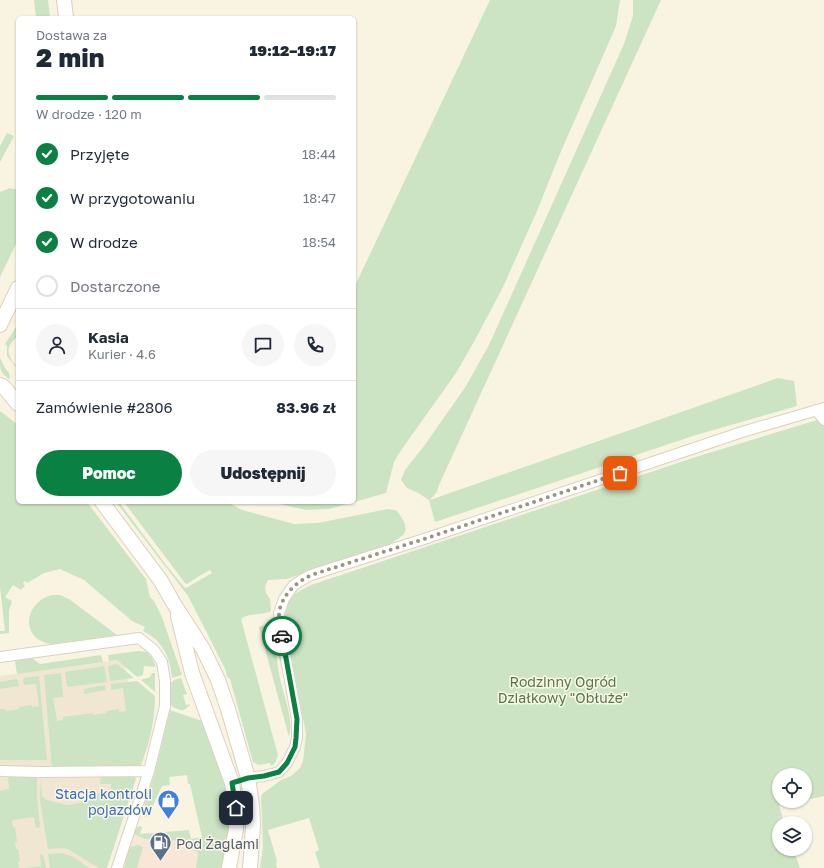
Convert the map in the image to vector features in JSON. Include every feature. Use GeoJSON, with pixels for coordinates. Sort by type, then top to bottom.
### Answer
{"type":"FeatureCollection","features":[{"type":"Feature","properties":{"kind":"main road"},"geometry":{"type":"LineString","coordinates":[[64,0],[66,16]]}},
{"type":"Feature","properties":{"kind":"main road"},"geometry":{"type":"LineString","coordinates":[[0,325],[16,292]]}},
{"type":"Feature","properties":{"kind":"main road"},"geometry":{"type":"LineString","coordinates":[[0,385],[4,387],[16,402]]}},
{"type":"Feature","properties":{"kind":"main road"},"geometry":{"type":"LineString","coordinates":[[0,400],[16,408]]}},
{"type":"Feature","properties":{"kind":"main road"},"geometry":{"type":"LineString","coordinates":[[104,504],[161,581],[203,649],[218,680],[248,778],[253,825],[250,868]]}},
{"type":"Feature","properties":{"kind":"main road"},"geometry":{"type":"LineString","coordinates":[[174,604],[192,673],[232,783],[236,808],[236,829],[229,868]]}},
{"type":"Feature","properties":{"kind":"main road"},"geometry":{"type":"LineString","coordinates":[[232,783],[248,778]]}},
{"type":"Feature","properties":{"kind":"street"},"geometry":{"type":"LineString","coordinates":[[248,778],[279,772],[287,763],[295,747],[297,719],[280,627],[279,613],[286,595],[293,586],[300,581],[311,575],[742,432],[820,409],[824,420]]}},
{"type":"Feature","properties":{"kind":"street"},"geometry":{"type":"LineString","coordinates":[[0,657],[139,638],[154,650],[162,662],[165,681],[165,706],[149,771],[117,868]]}},
{"type":"Feature","properties":{"kind":"street"},"geometry":{"type":"LineString","coordinates":[[0,771],[149,771]]}},
{"type":"Feature","properties":{"kind":"shaded area"},"geometry":{"type":"Polygon","coordinates":[[[117,660],[125,666],[135,714],[104,868],[0,868],[0,676],[117,660]]]}},
{"type":"Feature","properties":{"kind":"shaded area"},"geometry":{"type":"Polygon","coordinates":[[[134,834],[145,839],[174,840],[183,843],[198,853],[196,867],[200,868],[124,868],[134,834]]]}},
{"type":"Feature","properties":{"kind":"green space"},"geometry":{"type":"Polygon","coordinates":[[[34,0],[48,0],[50,16],[36,16],[34,0]]]}},
{"type":"Feature","properties":{"kind":"green space"},"geometry":{"type":"Polygon","coordinates":[[[490,0],[620,0],[616,26],[503,287],[456,373],[394,462],[386,493],[356,501],[356,284],[490,0]]]}},
{"type":"Feature","properties":{"kind":"green space"},"geometry":{"type":"Polygon","coordinates":[[[633,0],[661,0],[437,492],[430,500],[778,378],[794,381],[797,406],[696,435],[435,522],[429,500],[407,488],[401,480],[405,470],[424,446],[466,386],[489,345],[624,44],[633,16],[633,0]]]}},
{"type":"Feature","properties":{"kind":"green space"},"geometry":{"type":"Polygon","coordinates":[[[7,133],[14,136],[0,162],[0,146],[7,133]]]}},
{"type":"Feature","properties":{"kind":"green space"},"geometry":{"type":"Polygon","coordinates":[[[10,188],[16,190],[16,244],[0,277],[0,192],[10,188]]]}},
{"type":"Feature","properties":{"kind":"green space"},"geometry":{"type":"Polygon","coordinates":[[[16,327],[16,338],[11,343],[9,355],[16,367],[7,356],[7,346],[5,344],[16,327]]]}},
{"type":"Feature","properties":{"kind":"green space"},"geometry":{"type":"Polygon","coordinates":[[[0,358],[9,373],[9,379],[1,370],[0,358]]]}},
{"type":"Feature","properties":{"kind":"green space"},"geometry":{"type":"Polygon","coordinates":[[[0,411],[16,423],[16,504],[89,504],[146,579],[150,597],[154,601],[162,617],[182,675],[172,678],[169,663],[164,650],[156,640],[143,631],[145,627],[132,621],[84,580],[60,569],[44,573],[27,583],[25,581],[23,583],[25,586],[21,590],[13,585],[5,597],[12,601],[9,611],[9,633],[0,634],[0,631],[5,631],[0,587],[0,411]]]}},
{"type":"Feature","properties":{"kind":"green space","name":"Rodzinny Ogród Działkowy \"Obłuże\""},"geometry":{"type":"Polygon","coordinates":[[[824,418],[824,796],[812,799],[812,768],[772,768],[772,808],[780,808],[782,816],[772,816],[772,856],[796,856],[800,868],[320,868],[315,852],[319,850],[309,818],[268,830],[277,861],[277,868],[260,868],[263,847],[262,794],[281,780],[291,776],[300,768],[303,761],[306,734],[285,624],[287,604],[292,597],[311,585],[702,455],[824,418]]]}},
{"type":"Feature","properties":{"kind":"green space"},"geometry":{"type":"Polygon","coordinates":[[[118,504],[120,504],[166,565],[186,588],[212,573],[210,570],[187,584],[185,583],[126,504],[231,504],[242,510],[294,524],[318,523],[388,509],[396,510],[406,529],[402,536],[392,543],[287,579],[268,580],[265,587],[266,593],[270,599],[271,611],[241,619],[278,755],[275,763],[271,766],[270,763],[259,765],[253,762],[230,679],[227,677],[226,671],[188,596],[118,504]]]}},
{"type":"Feature","properties":{"kind":"green space"},"geometry":{"type":"Polygon","coordinates":[[[279,504],[347,504],[329,509],[306,510],[279,504]]]}},
{"type":"Feature","properties":{"kind":"green space"},"geometry":{"type":"Polygon","coordinates":[[[52,595],[60,595],[69,599],[117,635],[52,644],[41,641],[34,636],[30,629],[29,621],[31,613],[36,605],[43,599],[52,595]]]}},
{"type":"Feature","properties":{"kind":"green space"},"geometry":{"type":"Polygon","coordinates":[[[266,625],[273,629],[280,679],[288,708],[290,722],[289,737],[259,627],[266,625]]]}},
{"type":"Feature","properties":{"kind":"green space"},"geometry":{"type":"Polygon","coordinates":[[[138,651],[147,652],[152,658],[156,667],[144,666],[143,675],[137,677],[117,660],[109,661],[108,655],[138,651]]]}},
{"type":"Feature","properties":{"kind":"green space"},"geometry":{"type":"Polygon","coordinates":[[[101,655],[103,662],[17,674],[15,661],[32,658],[40,664],[101,655]]]}},
{"type":"Feature","properties":{"kind":"green space"},"geometry":{"type":"Polygon","coordinates":[[[117,664],[134,678],[110,681],[108,666],[117,664]]]}},
{"type":"Feature","properties":{"kind":"green space"},"geometry":{"type":"Polygon","coordinates":[[[104,666],[107,682],[67,687],[65,672],[104,666]]]}},
{"type":"Feature","properties":{"kind":"green space"},"geometry":{"type":"Polygon","coordinates":[[[61,673],[63,697],[53,698],[57,721],[63,720],[63,717],[93,713],[93,715],[107,713],[107,711],[119,709],[119,712],[126,711],[123,688],[111,690],[111,684],[137,681],[155,696],[151,733],[140,768],[52,768],[44,675],[61,673]]]}},
{"type":"Feature","properties":{"kind":"green space"},"geometry":{"type":"Polygon","coordinates":[[[152,673],[155,673],[155,692],[141,680],[150,677],[152,673]]]}},
{"type":"Feature","properties":{"kind":"green space"},"geometry":{"type":"Polygon","coordinates":[[[39,676],[47,760],[0,760],[0,709],[5,709],[6,711],[31,705],[32,707],[39,706],[36,684],[24,685],[23,681],[24,678],[39,676]]]}},
{"type":"Feature","properties":{"kind":"green space"},"geometry":{"type":"Polygon","coordinates":[[[181,678],[187,694],[183,695],[186,705],[190,704],[186,709],[182,710],[171,705],[171,683],[174,680],[181,678]]]}},
{"type":"Feature","properties":{"kind":"green space"},"geometry":{"type":"Polygon","coordinates":[[[16,679],[19,686],[0,689],[0,682],[16,679]]]}},
{"type":"Feature","properties":{"kind":"green space"},"geometry":{"type":"Polygon","coordinates":[[[105,685],[106,690],[84,694],[84,689],[105,685]]]}},
{"type":"Feature","properties":{"kind":"green space"},"geometry":{"type":"Polygon","coordinates":[[[170,710],[202,721],[216,756],[227,793],[230,819],[229,837],[223,868],[196,868],[198,853],[191,848],[174,840],[145,839],[134,834],[137,827],[141,826],[142,828],[140,834],[189,830],[191,839],[202,837],[187,775],[169,777],[170,785],[162,786],[148,816],[145,817],[142,815],[155,772],[170,710]]]}},
{"type":"Feature","properties":{"kind":"green space"},"geometry":{"type":"Polygon","coordinates":[[[8,776],[37,776],[37,798],[40,827],[36,828],[34,817],[12,820],[13,827],[15,827],[17,842],[15,842],[16,849],[18,849],[20,861],[18,862],[19,868],[0,868],[0,791],[9,789],[8,776]]]}},
{"type":"Feature","properties":{"kind":"green space"},"geometry":{"type":"Polygon","coordinates":[[[41,776],[42,796],[46,800],[67,805],[89,800],[92,794],[111,793],[111,784],[100,784],[101,776],[134,776],[136,779],[107,868],[99,868],[68,849],[48,849],[40,801],[41,776]]]}},
{"type":"Feature","properties":{"kind":"green space"},"geometry":{"type":"Polygon","coordinates":[[[138,845],[143,847],[137,868],[124,868],[129,848],[138,845]]]}},
{"type":"Feature","properties":{"kind":"green space"},"geometry":{"type":"Polygon","coordinates":[[[62,853],[73,857],[89,868],[50,868],[48,854],[62,853]]]}},
{"type":"Feature","properties":{"kind":"green space"},"geometry":{"type":"Polygon","coordinates":[[[40,854],[43,854],[46,868],[25,868],[41,866],[40,854]]]}},
{"type":"Feature","properties":{"kind":"way so far"},"geometry":{"type":"LineString","coordinates":[[282,636],[279,613],[284,599],[293,586],[311,575],[424,539],[620,473]]}},
{"type":"Feature","properties":{"kind":"place","name":"Stacja kontroli pojazdów"},"geometry":{"type":"Point","coordinates":[168,820]}},
{"type":"Feature","properties":{"kind":"place","name":"Pod Żaglami"},"geometry":{"type":"Point","coordinates":[160,862]}},
{"type":"Feature","properties":{"kind":"route"},"geometry":{"type":"LineString","coordinates":[[236,808],[232,783],[248,778],[279,772],[287,763],[295,747],[297,728],[296,710],[282,636]]}}]}
